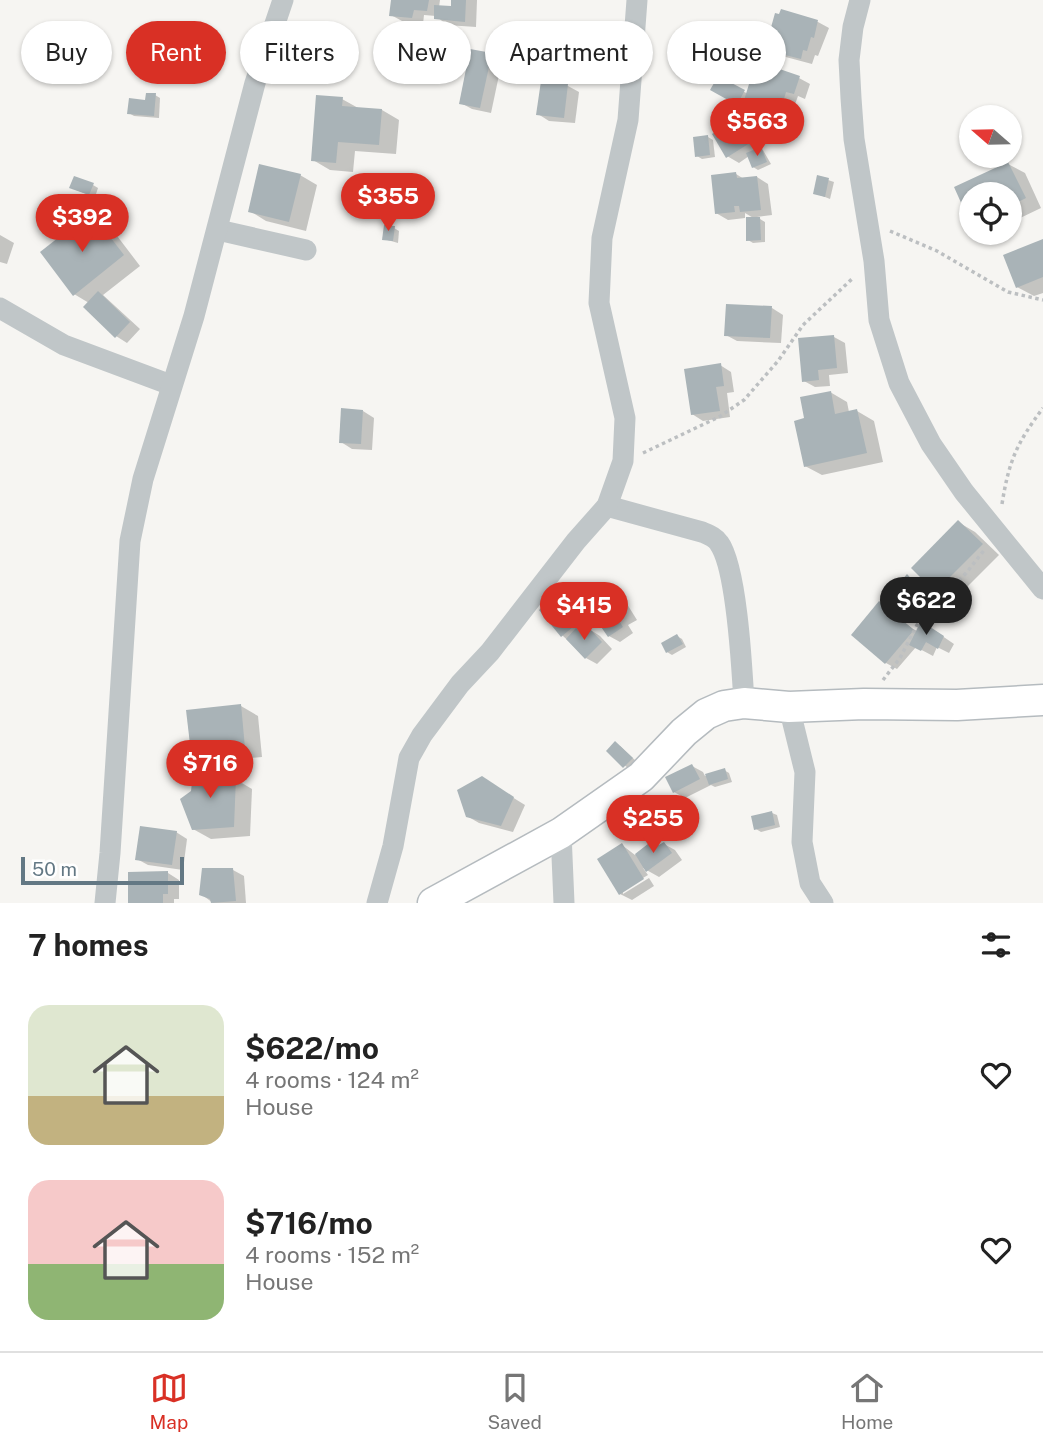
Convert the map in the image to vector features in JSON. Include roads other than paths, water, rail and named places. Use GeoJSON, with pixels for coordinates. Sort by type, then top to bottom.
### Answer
{"type":"FeatureCollection","features":[{"type":"Feature","properties":{"kind":"street"},"geometry":{"type":"LineString","coordinates":[[105,903],[130,541],[143,480],[194,316],[255,83],[283,0]]}},
{"type":"Feature","properties":{"kind":"street"},"geometry":{"type":"LineString","coordinates":[[376,903],[393,846],[409,758],[422,735],[460,684],[490,652],[576,541],[607,506],[623,461],[625,418],[600,303],[600,290],[602,238],[628,120],[638,0]]}},
{"type":"Feature","properties":{"kind":"street"},"geometry":{"type":"LineString","coordinates":[[860,0],[849,60],[854,139],[874,261],[879,320],[899,383],[931,444],[964,492],[1043,589]]}},
{"type":"Feature","properties":{"kind":"street"},"geometry":{"type":"LineString","coordinates":[[218,230],[306,250]]}},
{"type":"Feature","properties":{"kind":"street"},"geometry":{"type":"LineString","coordinates":[[0,309],[64,345],[171,385]]}},
{"type":"Feature","properties":{"kind":"street"},"geometry":{"type":"LineString","coordinates":[[607,506],[702,532],[721,545],[727,560],[734,604],[744,703]]}},
{"type":"Feature","properties":{"kind":"street"},"geometry":{"type":"LineString","coordinates":[[433,903],[561,833],[641,777],[684,732],[706,714],[724,706],[744,703],[789,707],[864,704],[957,705],[1043,700]]}},
{"type":"Feature","properties":{"kind":"street"},"geometry":{"type":"LineString","coordinates":[[789,707],[805,772],[802,842],[810,883],[823,903]]}},
{"type":"Feature","properties":{"kind":"street"},"geometry":{"type":"LineString","coordinates":[[561,833],[564,903]]}}]}
